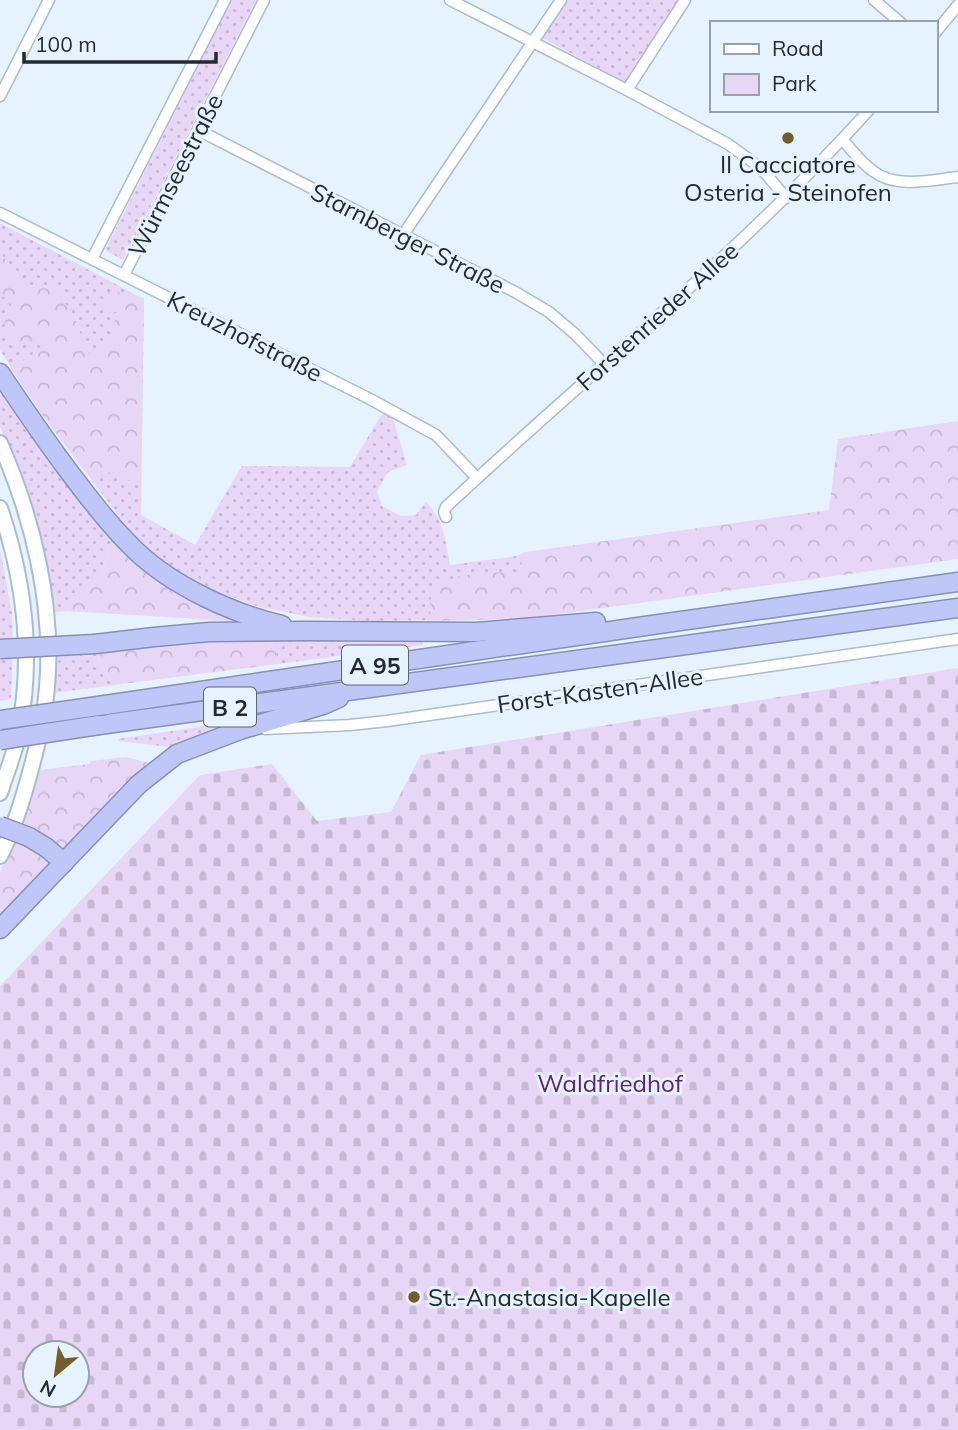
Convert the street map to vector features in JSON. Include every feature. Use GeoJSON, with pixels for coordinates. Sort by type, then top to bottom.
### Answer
{"type":"FeatureCollection","features":[{"type":"Feature","properties":{"kind":"highway"},"geometry":{"type":"LineString","coordinates":[[0,373],[85,493],[137,552],[185,587],[230,608],[306,631]]}},
{"type":"Feature","properties":{"kind":"highway","name":"A 95"},"geometry":{"type":"LineString","coordinates":[[0,720],[958,582]]}},
{"type":"Feature","properties":{"kind":"highway","name":"A 95"},"geometry":{"type":"LineString","coordinates":[[361,688],[958,608]]}},
{"type":"Feature","properties":{"kind":"highway"},"geometry":{"type":"LineString","coordinates":[[0,649],[95,644],[209,632],[477,632],[603,622],[645,626]]}},
{"type":"Feature","properties":{"kind":"highway"},"geometry":{"type":"LineString","coordinates":[[0,929],[139,784],[177,754],[240,730],[323,705],[361,688]]}},
{"type":"Feature","properties":{"kind":"highway","name":"B 2"},"geometry":{"type":"LineString","coordinates":[[0,740],[361,688]]}},
{"type":"Feature","properties":{"kind":"highway"},"geometry":{"type":"LineString","coordinates":[[0,825],[29,837],[64,863]]}},
{"type":"Feature","properties":{"kind":"main road"},"geometry":{"type":"LineString","coordinates":[[0,443],[34,538],[46,603],[49,652],[40,735],[16,820],[0,856]]}},
{"type":"Feature","properties":{"kind":"main road"},"geometry":{"type":"LineString","coordinates":[[0,508],[12,542],[24,603],[27,650],[18,738],[1,790]]}},
{"type":"Feature","properties":{"kind":"street"},"geometry":{"type":"LineString","coordinates":[[0,96],[49,0]]}},
{"type":"Feature","properties":{"kind":"street","name":"Würmseestraße"},"geometry":{"type":"LineString","coordinates":[[92,259],[226,0]]}},
{"type":"Feature","properties":{"kind":"street","name":"Würmseestraße"},"geometry":{"type":"LineString","coordinates":[[124,275],[264,0]]}},
{"type":"Feature","properties":{"kind":"street"},"geometry":{"type":"LineString","coordinates":[[450,0],[729,144],[761,168],[786,198]]}},
{"type":"Feature","properties":{"kind":"street"},"geometry":{"type":"LineString","coordinates":[[403,235],[561,0]]}},
{"type":"Feature","properties":{"kind":"street"},"geometry":{"type":"LineString","coordinates":[[627,90],[685,0]]}},
{"type":"Feature","properties":{"kind":"street"},"geometry":{"type":"LineString","coordinates":[[874,0],[899,21]]}},
{"type":"Feature","properties":{"kind":"street"},"geometry":{"type":"LineString","coordinates":[[937,31],[958,5]]}},
{"type":"Feature","properties":{"kind":"street","name":"Forstenrieder Allee"},"geometry":{"type":"LineString","coordinates":[[446,517],[446,507],[710,270],[786,198],[867,112]]}},
{"type":"Feature","properties":{"kind":"street","name":"Starnberger Straße"},"geometry":{"type":"LineString","coordinates":[[198,130],[469,268],[549,312],[604,364]]}},
{"type":"Feature","properties":{"kind":"street"},"geometry":{"type":"LineString","coordinates":[[842,139],[873,172],[885,178],[915,183],[958,177]]}},
{"type":"Feature","properties":{"kind":"street","name":"Kreuzhofstraße"},"geometry":{"type":"LineString","coordinates":[[0,213],[370,399],[436,435],[477,478]]}},
{"type":"Feature","properties":{"kind":"street","name":"Forst-Kasten-Allee"},"geometry":{"type":"LineString","coordinates":[[240,730],[387,721],[958,639]]}},
{"type":"Feature","properties":{"kind":"green space"},"geometry":{"type":"Polygon","coordinates":[[[232,0],[256,0],[123,260],[105,250],[232,0]]]}},
{"type":"Feature","properties":{"kind":"green space"},"geometry":{"type":"Polygon","coordinates":[[[568,0],[679,0],[625,83],[543,38],[568,0]]]}},
{"type":"Feature","properties":{"kind":"green space"},"geometry":{"type":"Polygon","coordinates":[[[0,223],[144,299],[141,515],[195,545],[242,466],[350,467],[383,412],[392,416],[407,465],[388,472],[377,491],[382,506],[401,516],[416,515],[426,502],[441,524],[450,565],[517,556],[525,552],[542,583],[513,619],[368,621],[309,617],[256,606],[187,577],[167,564],[138,541],[43,416],[0,350],[0,223]]]}},
{"type":"Feature","properties":{"kind":"green space"},"geometry":{"type":"Polygon","coordinates":[[[0,251],[21,284],[35,290],[41,285],[54,286],[73,315],[90,356],[105,343],[117,313],[107,308],[103,299],[112,290],[144,299],[140,487],[113,471],[93,481],[43,416],[10,367],[42,347],[42,335],[27,344],[16,345],[4,332],[5,318],[11,304],[0,294],[0,251]]]}},
{"type":"Feature","properties":{"kind":"green space"},"geometry":{"type":"Polygon","coordinates":[[[0,384],[112,538],[102,574],[67,611],[54,612],[45,558],[30,504],[0,427],[0,384]]]}},
{"type":"Feature","properties":{"kind":"green space"},"geometry":{"type":"Polygon","coordinates":[[[958,421],[958,559],[545,616],[431,621],[432,595],[443,582],[475,574],[519,572],[525,552],[829,510],[838,439],[958,421]]]}},
{"type":"Feature","properties":{"kind":"green space"},"geometry":{"type":"Polygon","coordinates":[[[112,538],[227,614],[230,621],[67,611],[102,574],[112,538]]]}},
{"type":"Feature","properties":{"kind":"green space"},"geometry":{"type":"Polygon","coordinates":[[[0,549],[12,613],[13,650],[11,699],[0,701],[0,549]]]}},
{"type":"Feature","properties":{"kind":"green space"},"geometry":{"type":"Polygon","coordinates":[[[102,637],[99,662],[114,685],[53,693],[55,638],[102,637]]]}},
{"type":"Feature","properties":{"kind":"green space"},"geometry":{"type":"Polygon","coordinates":[[[102,637],[264,639],[276,652],[278,664],[114,685],[99,662],[102,637]]]}},
{"type":"Feature","properties":{"kind":"green space"},"geometry":{"type":"Polygon","coordinates":[[[264,639],[423,641],[423,645],[278,664],[276,652],[264,639]]]}},
{"type":"Feature","properties":{"kind":"green space","name":"Waldfriedhof"},"geometry":{"type":"Polygon","coordinates":[[[958,668],[958,1430],[0,1430],[0,986],[200,775],[272,764],[317,821],[391,812],[421,755],[958,668]]]}},
{"type":"Feature","properties":{"kind":"green space"},"geometry":{"type":"Polygon","coordinates":[[[226,723],[227,726],[170,747],[118,739],[226,723]]]}},
{"type":"Feature","properties":{"kind":"green space"},"geometry":{"type":"Polygon","coordinates":[[[126,757],[149,763],[116,792],[0,916],[0,871],[15,842],[39,770],[126,757]]]}},
{"type":"Feature","properties":{"kind":"place","name":"Il Cacciatore Osteria - Steinofen"},"geometry":{"type":"Point","coordinates":[788,138]}},
{"type":"Feature","properties":{"kind":"place","name":"St.-Anastasia-Kapelle"},"geometry":{"type":"Point","coordinates":[414,1297]}}]}
